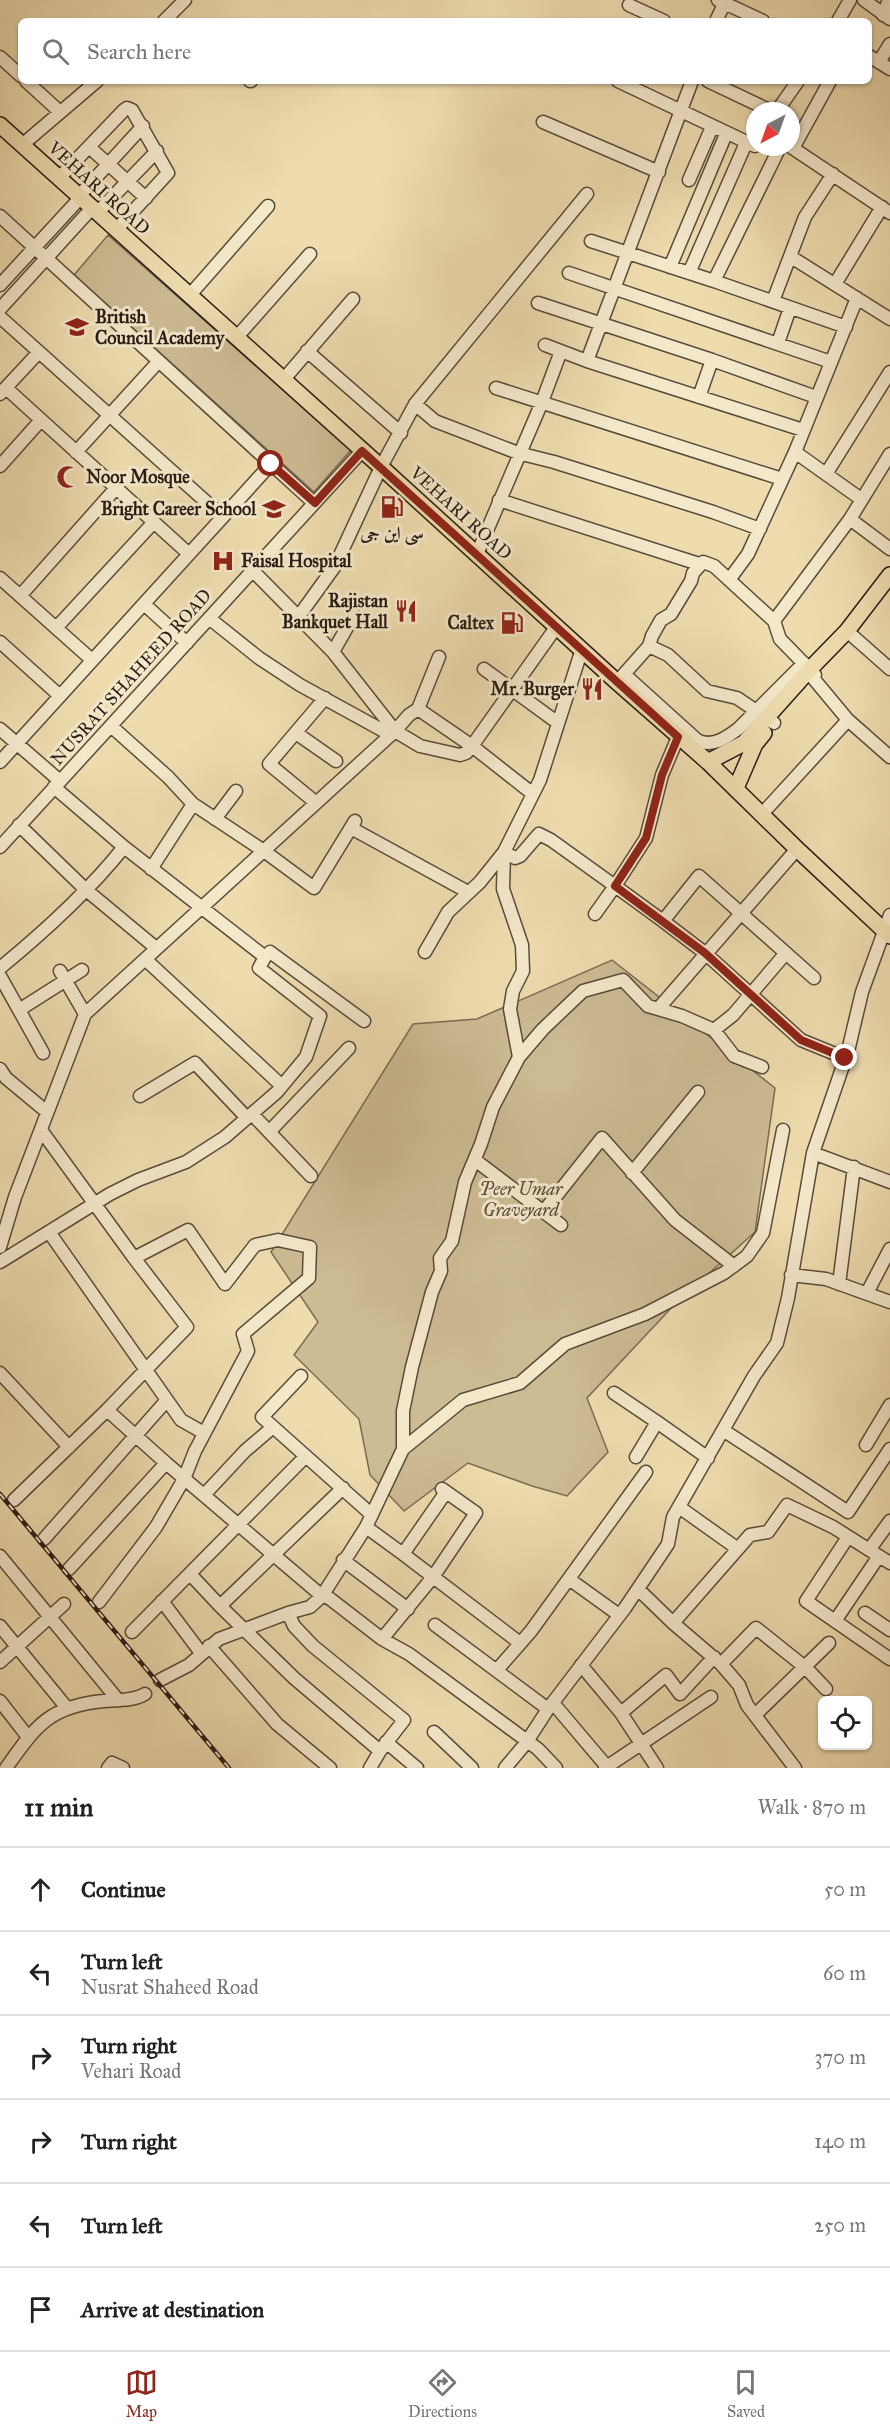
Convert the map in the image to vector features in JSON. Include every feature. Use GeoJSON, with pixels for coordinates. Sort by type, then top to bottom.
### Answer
{"type":"FeatureCollection","features":[{"type":"Feature","properties":{"kind":"main road","name":"VEHARI ROAD"},"geometry":{"type":"LineString","coordinates":[[0,125],[582,649],[620,678],[678,737],[736,788],[887,933]]}},
{"type":"Feature","properties":{"kind":"main road"},"geometry":{"type":"LineString","coordinates":[[850,633],[890,575]]}},
{"type":"Feature","properties":{"kind":"main road"},"geometry":{"type":"LineString","coordinates":[[708,762],[744,743],[765,717],[850,633],[890,589]]}},
{"type":"Feature","properties":{"kind":"main road"},"geometry":{"type":"LineString","coordinates":[[736,788],[765,717]]}},
{"type":"Feature","properties":{"kind":"street"},"geometry":{"type":"LineString","coordinates":[[173,18],[185,0]]}},
{"type":"Feature","properties":{"kind":"street"},"geometry":{"type":"LineString","coordinates":[[840,18],[850,0]]}},
{"type":"Feature","properties":{"kind":"street"},"geometry":{"type":"LineString","coordinates":[[864,0],[887,17],[889,0]]}},
{"type":"Feature","properties":{"kind":"street"},"geometry":{"type":"LineString","coordinates":[[717,18],[723,1],[757,18]]}},
{"type":"Feature","properties":{"kind":"street"},"geometry":{"type":"LineString","coordinates":[[629,5],[657,18]]}},
{"type":"Feature","properties":{"kind":"street"},"geometry":{"type":"LineString","coordinates":[[890,44],[874,59],[890,69]]}},
{"type":"Feature","properties":{"kind":"street"},"geometry":{"type":"LineString","coordinates":[[0,57],[18,73]]}},
{"type":"Feature","properties":{"kind":"street"},"geometry":{"type":"LineString","coordinates":[[29,84],[60,112]]}},
{"type":"Feature","properties":{"kind":"street"},"geometry":{"type":"LineString","coordinates":[[22,145],[93,84]]}},
{"type":"Feature","properties":{"kind":"street"},"geometry":{"type":"LineString","coordinates":[[624,84],[746,143]]}},
{"type":"Feature","properties":{"kind":"street"},"geometry":{"type":"LineString","coordinates":[[586,361],[691,84]]}},
{"type":"Feature","properties":{"kind":"street"},"geometry":{"type":"LineString","coordinates":[[714,84],[752,102]]}},
{"type":"Feature","properties":{"kind":"street"},"geometry":{"type":"LineString","coordinates":[[783,102],[794,84]]}},
{"type":"Feature","properties":{"kind":"street"},"geometry":{"type":"LineString","coordinates":[[800,128],[828,84]]}},
{"type":"Feature","properties":{"kind":"street"},"geometry":{"type":"LineString","coordinates":[[59,178],[127,108],[132,110],[168,173],[116,230]]}},
{"type":"Feature","properties":{"kind":"street"},"geometry":{"type":"LineString","coordinates":[[543,122],[659,172]]}},
{"type":"Feature","properties":{"kind":"street"},"geometry":{"type":"LineString","coordinates":[[0,285],[143,126]]}},
{"type":"Feature","properties":{"kind":"street"},"geometry":{"type":"LineString","coordinates":[[689,180],[712,127]]}},
{"type":"Feature","properties":{"kind":"street"},"geometry":{"type":"LineString","coordinates":[[670,267],[726,134]]}},
{"type":"Feature","properties":{"kind":"street"},"geometry":{"type":"LineString","coordinates":[[89,147],[146,198]]}},
{"type":"Feature","properties":{"kind":"street"},"geometry":{"type":"LineString","coordinates":[[0,309],[47,258],[157,151]]}},
{"type":"Feature","properties":{"kind":"street"},"geometry":{"type":"LineString","coordinates":[[689,273],[746,153]]}},
{"type":"Feature","properties":{"kind":"street"},"geometry":{"type":"LineString","coordinates":[[800,154],[886,210],[835,284]]}},
{"type":"Feature","properties":{"kind":"street"},"geometry":{"type":"LineString","coordinates":[[714,281],[783,156]]}},
{"type":"Feature","properties":{"kind":"street"},"geometry":{"type":"LineString","coordinates":[[773,301],[805,217],[833,174]]}},
{"type":"Feature","properties":{"kind":"street"},"geometry":{"type":"LineString","coordinates":[[299,616],[335,566],[381,467],[415,404],[587,194]]}},
{"type":"Feature","properties":{"kind":"street"},"geometry":{"type":"LineString","coordinates":[[189,296],[268,206]]}},
{"type":"Feature","properties":{"kind":"street"},"geometry":{"type":"LineString","coordinates":[[0,216],[315,503]]}},
{"type":"Feature","properties":{"kind":"street"},"geometry":{"type":"LineString","coordinates":[[591,241],[846,327]]}},
{"type":"Feature","properties":{"kind":"street"},"geometry":{"type":"LineString","coordinates":[[236,338],[310,254]]}},
{"type":"Feature","properties":{"kind":"street"},"geometry":{"type":"LineString","coordinates":[[791,257],[890,319]]}},
{"type":"Feature","properties":{"kind":"street"},"geometry":{"type":"LineString","coordinates":[[569,273],[831,362]]}},
{"type":"Feature","properties":{"kind":"street"},"geometry":{"type":"LineString","coordinates":[[729,580],[748,554],[795,452],[856,298]]}},
{"type":"Feature","properties":{"kind":"street"},"geometry":{"type":"LineString","coordinates":[[284,380],[353,299]]}},
{"type":"Feature","properties":{"kind":"street"},"geometry":{"type":"LineString","coordinates":[[538,303],[816,397]]}},
{"type":"Feature","properties":{"kind":"street"},"geometry":{"type":"LineString","coordinates":[[778,343],[790,308]]}},
{"type":"Feature","properties":{"kind":"street"},"geometry":{"type":"LineString","coordinates":[[0,317],[223,517]]}},
{"type":"Feature","properties":{"kind":"street"},"geometry":{"type":"LineString","coordinates":[[545,345],[586,361],[803,430]]}},
{"type":"Feature","properties":{"kind":"street"},"geometry":{"type":"LineString","coordinates":[[307,351],[401,433]]}},
{"type":"Feature","properties":{"kind":"street"},"geometry":{"type":"LineString","coordinates":[[477,554],[542,402],[561,351]]}},
{"type":"Feature","properties":{"kind":"street"},"geometry":{"type":"LineString","coordinates":[[39,352],[3,391],[41,420],[189,554]]}},
{"type":"Feature","properties":{"kind":"street"},"geometry":{"type":"LineString","coordinates":[[699,397],[712,360]]}},
{"type":"Feature","properties":{"kind":"street"},"geometry":{"type":"LineString","coordinates":[[76,452],[159,361]]}},
{"type":"Feature","properties":{"kind":"street"},"geometry":{"type":"LineString","coordinates":[[826,474],[890,372]]}},
{"type":"Feature","properties":{"kind":"street"},"geometry":{"type":"LineString","coordinates":[[496,388],[782,479]]}},
{"type":"Feature","properties":{"kind":"street"},"geometry":{"type":"LineString","coordinates":[[415,404],[435,421],[519,453],[713,512],[760,529]]}},
{"type":"Feature","properties":{"kind":"street"},"geometry":{"type":"LineString","coordinates":[[0,466],[41,420]]}},
{"type":"Feature","properties":{"kind":"street","name":"NUSRAT SHAHEED ROAD"},"geometry":{"type":"LineString","coordinates":[[0,847],[362,451]]}},
{"type":"Feature","properties":{"kind":"street"},"geometry":{"type":"LineString","coordinates":[[795,452],[861,499]]}},
{"type":"Feature","properties":{"kind":"street"},"geometry":{"type":"LineString","coordinates":[[774,621],[850,519],[890,454]]}},
{"type":"Feature","properties":{"kind":"street"},"geometry":{"type":"LineString","coordinates":[[0,762],[271,464]]}},
{"type":"Feature","properties":{"kind":"street"},"geometry":{"type":"LineString","coordinates":[[20,596],[116,488]]}},
{"type":"Feature","properties":{"kind":"street"},"geometry":{"type":"LineString","coordinates":[[499,500],[699,564],[703,562],[714,566],[774,621],[780,639],[811,671],[848,720],[890,757]]}},
{"type":"Feature","properties":{"kind":"street"},"geometry":{"type":"LineString","coordinates":[[850,519],[890,549]]}},
{"type":"Feature","properties":{"kind":"street"},"geometry":{"type":"LineString","coordinates":[[56,628],[154,522]]}},
{"type":"Feature","properties":{"kind":"street"},"geometry":{"type":"LineString","coordinates":[[699,564],[671,614],[661,620],[649,646],[620,678],[683,729],[703,743],[709,744],[765,717],[811,671]]}},
{"type":"Feature","properties":{"kind":"street"},"geometry":{"type":"LineString","coordinates":[[253,571],[333,652],[393,733]]}},
{"type":"Feature","properties":{"kind":"street"},"geometry":{"type":"LineString","coordinates":[[0,578],[92,660]]}},
{"type":"Feature","properties":{"kind":"street"},"geometry":{"type":"LineString","coordinates":[[144,604],[187,643]]}},
{"type":"Feature","properties":{"kind":"street"},"geometry":{"type":"LineString","coordinates":[[333,652],[354,615]]}},
{"type":"Feature","properties":{"kind":"street"},"geometry":{"type":"LineString","coordinates":[[209,618],[259,658],[300,686],[420,746],[460,755],[466,753],[472,746],[557,626]]}},
{"type":"Feature","properties":{"kind":"street"},"geometry":{"type":"LineString","coordinates":[[850,633],[890,669]]}},
{"type":"Feature","properties":{"kind":"street"},"geometry":{"type":"LineString","coordinates":[[0,642],[60,696]]}},
{"type":"Feature","properties":{"kind":"street"},"geometry":{"type":"LineString","coordinates":[[649,646],[668,655],[707,691],[737,698],[765,717]]}},
{"type":"Feature","properties":{"kind":"street"},"geometry":{"type":"LineString","coordinates":[[425,952],[448,912],[480,882],[504,852],[540,780],[582,649]]}},
{"type":"Feature","properties":{"kind":"street"},"geometry":{"type":"LineString","coordinates":[[0,1247],[15,1197],[85,1014],[393,733],[409,715],[418,710],[439,657]]}},
{"type":"Feature","properties":{"kind":"street"},"geometry":{"type":"LineString","coordinates":[[484,669],[558,723]]}},
{"type":"Feature","properties":{"kind":"street"},"geometry":{"type":"LineString","coordinates":[[315,802],[269,764],[325,698]]}},
{"type":"Feature","properties":{"kind":"street"},"geometry":{"type":"LineString","coordinates":[[418,710],[472,746],[533,794]]}},
{"type":"Feature","properties":{"kind":"street"},"geometry":{"type":"LineString","coordinates":[[762,814],[848,720]]}},
{"type":"Feature","properties":{"kind":"street"},"geometry":{"type":"LineString","coordinates":[[111,726],[168,777],[193,804],[264,851],[314,888],[353,824],[468,892]]}},
{"type":"Feature","properties":{"kind":"street"},"geometry":{"type":"LineString","coordinates":[[0,729],[123,847],[265,957]]}},
{"type":"Feature","properties":{"kind":"street"},"geometry":{"type":"LineString","coordinates":[[296,733],[336,761]]}},
{"type":"Feature","properties":{"kind":"street"},"geometry":{"type":"LineString","coordinates":[[595,914],[646,838],[662,775],[678,737]]}},
{"type":"Feature","properties":{"kind":"street"},"geometry":{"type":"LineString","coordinates":[[215,819],[236,791]]}},
{"type":"Feature","properties":{"kind":"street"},"geometry":{"type":"LineString","coordinates":[[151,869],[193,804]]}},
{"type":"Feature","properties":{"kind":"street"},"geometry":{"type":"LineString","coordinates":[[20,825],[86,889],[156,948]]}},
{"type":"Feature","properties":{"kind":"street"},"geometry":{"type":"LineString","coordinates":[[504,852],[515,858],[520,856],[535,837],[539,834],[544,835],[705,953],[762,1008],[801,1040],[845,1058]]}},
{"type":"Feature","properties":{"kind":"street"},"geometry":{"type":"LineString","coordinates":[[0,968],[39,937],[109,866],[123,847]]}},
{"type":"Feature","properties":{"kind":"street"},"geometry":{"type":"LineString","coordinates":[[658,1008],[797,849]]}},
{"type":"Feature","properties":{"kind":"street"},"geometry":{"type":"LineString","coordinates":[[504,852],[503,889],[522,945],[523,970],[513,991],[510,1009],[519,1057]]}},
{"type":"Feature","properties":{"kind":"street"},"geometry":{"type":"LineString","coordinates":[[663,921],[699,876],[814,978]]}},
{"type":"Feature","properties":{"kind":"street"},"geometry":{"type":"LineString","coordinates":[[507,1767],[638,1589],[668,1544],[673,1517],[754,1376],[777,1343],[813,1153],[845,1058],[862,992],[887,933],[890,915]]}},
{"type":"Feature","properties":{"kind":"street"},"geometry":{"type":"LineString","coordinates":[[0,1262],[93,1204],[138,1180],[186,1162],[225,1137],[282,1086],[306,1058],[320,1016],[259,968],[270,952],[364,1022]]}},
{"type":"Feature","properties":{"kind":"street"},"geometry":{"type":"LineString","coordinates":[[714,1030],[733,1015],[786,953]]}},
{"type":"Feature","properties":{"kind":"street"},"geometry":{"type":"LineString","coordinates":[[145,959],[282,1086]]}},
{"type":"Feature","properties":{"kind":"street"},"geometry":{"type":"LineString","coordinates":[[19,1010],[62,976],[82,970]]}},
{"type":"Feature","properties":{"kind":"street"},"geometry":{"type":"LineString","coordinates":[[0,976],[43,1053]]}},
{"type":"Feature","properties":{"kind":"street"},"geometry":{"type":"LineString","coordinates":[[62,976],[85,1014]]}},
{"type":"Feature","properties":{"kind":"street"},"geometry":{"type":"LineString","coordinates":[[160,1680],[189,1665],[219,1639],[244,1628],[310,1607],[322,1596],[366,1527],[403,1449],[403,1411],[412,1367],[432,1292],[441,1270],[440,1258],[453,1241],[465,1182],[493,1107],[519,1057],[543,1029],[583,991],[623,980],[648,1006],[682,1016],[714,1030],[734,1056],[762,1067]]}},
{"type":"Feature","properties":{"kind":"street"},"geometry":{"type":"LineString","coordinates":[[269,1132],[349,1048]]}},
{"type":"Feature","properties":{"kind":"street"},"geometry":{"type":"LineString","coordinates":[[140,1096],[195,1063],[269,1132],[311,1176]]}},
{"type":"Feature","properties":{"kind":"street"},"geometry":{"type":"LineString","coordinates":[[0,1069],[6,1078],[47,1112]]}},
{"type":"Feature","properties":{"kind":"street"},"geometry":{"type":"LineString","coordinates":[[632,1173],[698,1092]]}},
{"type":"Feature","properties":{"kind":"street"},"geometry":{"type":"LineString","coordinates":[[14,1500],[187,1328],[93,1204],[41,1130]]}},
{"type":"Feature","properties":{"kind":"street"},"geometry":{"type":"LineString","coordinates":[[403,1449],[463,1400],[520,1383],[565,1344],[645,1314],[724,1273],[747,1256],[763,1233],[783,1130]]}},
{"type":"Feature","properties":{"kind":"street"},"geometry":{"type":"LineString","coordinates":[[544,1211],[602,1138],[675,1220],[734,1266]]}},
{"type":"Feature","properties":{"kind":"street"},"geometry":{"type":"LineString","coordinates":[[813,1153],[890,1182]]}},
{"type":"Feature","properties":{"kind":"street"},"geometry":{"type":"LineString","coordinates":[[475,1160],[561,1225]]}},
{"type":"Feature","properties":{"kind":"street"},"geometry":{"type":"LineString","coordinates":[[839,1284],[854,1167]]}},
{"type":"Feature","properties":{"kind":"street"},"geometry":{"type":"LineString","coordinates":[[99,1602],[156,1527],[184,1479],[204,1433],[248,1351],[243,1334],[309,1278],[310,1247],[278,1240],[255,1245],[225,1284],[188,1230],[134,1258]]}},
{"type":"Feature","properties":{"kind":"street"},"geometry":{"type":"LineString","coordinates":[[49,1232],[181,1420],[204,1433]]}},
{"type":"Feature","properties":{"kind":"street"},"geometry":{"type":"LineString","coordinates":[[867,1293],[890,1249]]}},
{"type":"Feature","properties":{"kind":"street"},"geometry":{"type":"LineString","coordinates":[[791,1275],[826,1279],[890,1302]]}},
{"type":"Feature","properties":{"kind":"street"},"geometry":{"type":"LineString","coordinates":[[0,1373],[69,1447]]}},
{"type":"Feature","properties":{"kind":"street"},"geometry":{"type":"LineString","coordinates":[[301,1376],[262,1417],[372,1515]]}},
{"type":"Feature","properties":{"kind":"street"},"geometry":{"type":"LineString","coordinates":[[614,1393],[708,1458]]}},
{"type":"Feature","properties":{"kind":"street"},"geometry":{"type":"LineString","coordinates":[[44,1539],[167,1400]]}},
{"type":"Feature","properties":{"kind":"street"},"geometry":{"type":"LineString","coordinates":[[866,1445],[890,1405]]}},
{"type":"Feature","properties":{"kind":"street"},"geometry":{"type":"LineString","coordinates":[[107,1410],[184,1479],[322,1596],[329,1598],[382,1639],[409,1654],[526,1743],[538,1749],[555,1768]]}},
{"type":"Feature","properties":{"kind":"street"},"geometry":{"type":"LineString","coordinates":[[636,1457],[657,1422]]}},
{"type":"Feature","properties":{"kind":"street"},"geometry":{"type":"LineString","coordinates":[[204,1495],[245,1451],[273,1427]]}},
{"type":"Feature","properties":{"kind":"street"},"geometry":{"type":"LineString","coordinates":[[723,1430],[848,1512]]}},
{"type":"Feature","properties":{"kind":"street"},"geometry":{"type":"LineString","coordinates":[[836,1529],[890,1449]]}},
{"type":"Feature","properties":{"kind":"street"},"geometry":{"type":"LineString","coordinates":[[132,1632],[306,1456]]}},
{"type":"Feature","properties":{"kind":"street"},"geometry":{"type":"LineString","coordinates":[[69,1569],[166,1463]]}},
{"type":"Feature","properties":{"kind":"street"},"geometry":{"type":"LineString","coordinates":[[498,1670],[531,1632],[646,1472]]}},
{"type":"Feature","properties":{"kind":"street"},"geometry":{"type":"LineString","coordinates":[[220,1606],[343,1488]]}},
{"type":"Feature","properties":{"kind":"street"},"geometry":{"type":"LineString","coordinates":[[382,1639],[433,1577],[476,1513],[444,1490],[403,1554]]}},
{"type":"Feature","properties":{"kind":"street"},"geometry":{"type":"LineString","coordinates":[[673,1623],[750,1535],[768,1532],[787,1505],[836,1529],[890,1563]]}},
{"type":"Feature","properties":{"kind":"street"},"geometry":{"type":"LineString","coordinates":[[679,1507],[738,1549]]}},
{"type":"Feature","properties":{"kind":"street"},"geometry":{"type":"LineString","coordinates":[[835,1621],[890,1521]]}},
{"type":"Feature","properties":{"kind":"street"},"geometry":{"type":"LineString","coordinates":[[366,1527],[520,1643]]}},
{"type":"Feature","properties":{"kind":"street"},"geometry":{"type":"LineString","coordinates":[[848,1537],[806,1601],[890,1659]]}},
{"type":"Feature","properties":{"kind":"street"},"geometry":{"type":"LineString","coordinates":[[0,1556],[118,1700]]}},
{"type":"Feature","properties":{"kind":"street"},"geometry":{"type":"LineString","coordinates":[[344,1560],[408,1609]]}},
{"type":"Feature","properties":{"kind":"street"},"geometry":{"type":"LineString","coordinates":[[190,1574],[294,1678],[383,1747],[417,1768]]}},
{"type":"Feature","properties":{"kind":"street"},"geometry":{"type":"LineString","coordinates":[[569,1579],[619,1615]]}},
{"type":"Feature","properties":{"kind":"street"},"geometry":{"type":"LineString","coordinates":[[638,1589],[717,1661],[739,1685],[747,1705],[795,1768]]}},
{"type":"Feature","properties":{"kind":"street"},"geometry":{"type":"LineString","coordinates":[[162,1601],[205,1650],[277,1724],[330,1768]]}},
{"type":"Feature","properties":{"kind":"street"},"geometry":{"type":"LineString","coordinates":[[0,1662],[64,1604]]}},
{"type":"Feature","properties":{"kind":"street"},"geometry":{"type":"LineString","coordinates":[[288,1613],[294,1626],[313,1646],[404,1720],[370,1768]]}},
{"type":"Feature","properties":{"kind":"street"},"geometry":{"type":"LineString","coordinates":[[865,1613],[890,1630]]}},
{"type":"Feature","properties":{"kind":"street"},"geometry":{"type":"LineString","coordinates":[[435,1625],[551,1706],[607,1768],[711,1697]]}},
{"type":"Feature","properties":{"kind":"street"},"geometry":{"type":"LineString","coordinates":[[0,1626],[67,1708]]}},
{"type":"Feature","properties":{"kind":"street"},"geometry":{"type":"LineString","coordinates":[[621,1713],[666,1675],[680,1694],[756,1628],[806,1668],[826,1689]]}},
{"type":"Feature","properties":{"kind":"street"},"geometry":{"type":"LineString","coordinates":[[755,1715],[806,1668],[829,1643]]}},
{"type":"Feature","properties":{"kind":"street"},"geometry":{"type":"LineString","coordinates":[[581,1665],[621,1713],[657,1768]]}},
{"type":"Feature","properties":{"kind":"street"},"geometry":{"type":"LineString","coordinates":[[6,1768],[28,1737],[46,1719],[76,1704],[118,1700],[145,1694]]}},
{"type":"Feature","properties":{"kind":"street"},"geometry":{"type":"LineString","coordinates":[[0,1701],[28,1737]]}},
{"type":"Feature","properties":{"kind":"street"},"geometry":{"type":"LineString","coordinates":[[434,1732],[472,1768]]}},
{"type":"Feature","properties":{"kind":"street"},"geometry":{"type":"LineString","coordinates":[[108,1768],[112,1763],[123,1768]]}},
{"type":"Feature","properties":{"kind":"green space"},"geometry":{"type":"Polygon","coordinates":[[[108,235],[351,450],[314,492],[74,275],[108,235]]]}},
{"type":"Feature","properties":{"kind":"green space","name":"Peer Umar Graveyard"},"geometry":{"type":"Polygon","coordinates":[[[612,960],[775,1088],[755,1232],[674,1305],[587,1398],[608,1452],[567,1496],[468,1463],[404,1511],[370,1475],[359,1419],[294,1355],[318,1322],[271,1252],[413,1024],[477,1019],[612,960]]]}},
{"type":"Feature","properties":{"kind":"railway"},"geometry":{"type":"LineString","coordinates":[[0,1494],[229,1768]]}},
{"type":"Feature","properties":{"kind":"place","name":"British Council Academy"},"geometry":{"type":"Point","coordinates":[77,327]}},
{"type":"Feature","properties":{"kind":"place","name":"Noor Mosque"},"geometry":{"type":"Point","coordinates":[68,477]}},
{"type":"Feature","properties":{"kind":"place","name":"سی این جی"},"geometry":{"type":"Point","coordinates":[392,507]}},
{"type":"Feature","properties":{"kind":"place","name":"Bright Career School"},"geometry":{"type":"Point","coordinates":[274,509]}},
{"type":"Feature","properties":{"kind":"place","name":"Faisal Hospital"},"geometry":{"type":"Point","coordinates":[223,561]}},
{"type":"Feature","properties":{"kind":"place","name":"Rajistan Bankquet Hall"},"geometry":{"type":"Point","coordinates":[406,611]}},
{"type":"Feature","properties":{"kind":"place","name":"Caltex"},"geometry":{"type":"Point","coordinates":[512,623]}},
{"type":"Feature","properties":{"kind":"place","name":"Mr. Burger"},"geometry":{"type":"Point","coordinates":[592,689]}},
{"type":"Feature","properties":{"kind":"route"},"geometry":{"type":"LineString","coordinates":[[271,464],[315,503],[362,451],[678,737],[662,775],[646,838],[615,886],[705,953],[762,1008],[801,1040],[845,1058]]}}]}
